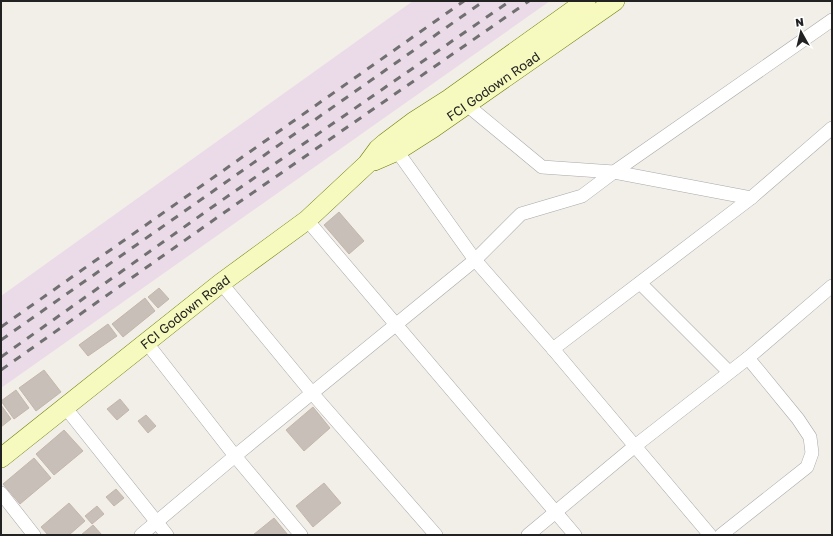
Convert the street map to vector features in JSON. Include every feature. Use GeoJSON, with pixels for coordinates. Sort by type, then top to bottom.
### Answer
{"type":"FeatureCollection","features":[{"type":"Feature","properties":{"kind":"street","name":"FCI Godown Road"},"geometry":{"type":"LineString","coordinates":[[1,458],[146,342],[307,220],[367,164],[378,149],[412,122],[449,99],[586,1]]}},
{"type":"Feature","properties":{"kind":"street","name":"FCI Godown Road"},"geometry":{"type":"LineString","coordinates":[[367,164],[397,150],[467,105],[615,1]]}},
{"type":"Feature","properties":{"kind":"street"},"geometry":{"type":"LineString","coordinates":[[141,535],[235,456],[475,260],[521,214],[582,196],[614,172],[832,20]]}},
{"type":"Feature","properties":{"kind":"street"},"geometry":{"type":"LineString","coordinates":[[467,105],[542,166],[614,172],[751,198]]}},
{"type":"Feature","properties":{"kind":"street"},"geometry":{"type":"LineString","coordinates":[[553,349],[751,198],[832,128]]}},
{"type":"Feature","properties":{"kind":"street"},"geometry":{"type":"LineString","coordinates":[[397,150],[475,260],[553,349],[710,535]]}},
{"type":"Feature","properties":{"kind":"street"},"geometry":{"type":"LineString","coordinates":[[307,220],[575,535]]}},
{"type":"Feature","properties":{"kind":"street"},"geometry":{"type":"LineString","coordinates":[[640,283],[729,372]]}},
{"type":"Feature","properties":{"kind":"street"},"geometry":{"type":"LineString","coordinates":[[221,284],[312,394],[436,535]]}},
{"type":"Feature","properties":{"kind":"street"},"geometry":{"type":"LineString","coordinates":[[528,535],[635,446],[748,358],[832,286]]}},
{"type":"Feature","properties":{"kind":"street"},"geometry":{"type":"LineString","coordinates":[[146,342],[235,456],[301,535]]}},
{"type":"Feature","properties":{"kind":"street"},"geometry":{"type":"LineString","coordinates":[[721,535],[807,467],[812,454],[810,437],[798,419],[748,358]]}},
{"type":"Feature","properties":{"kind":"street"},"geometry":{"type":"LineString","coordinates":[[65,407],[167,535]]}},
{"type":"Feature","properties":{"kind":"street"},"geometry":{"type":"LineString","coordinates":[[1,493],[34,535]]}},
{"type":"Feature","properties":{"kind":"shaded area"},"geometry":{"type":"Polygon","coordinates":[[[413,1],[550,1],[1,388],[1,296],[413,1]]]}},
{"type":"Feature","properties":{"kind":"building"},"geometry":{"type":"Polygon","coordinates":[[[339,212],[364,241],[349,254],[324,225],[339,212]]]}},
{"type":"Feature","properties":{"kind":"building"},"geometry":{"type":"Polygon","coordinates":[[[159,288],[169,299],[158,308],[148,297],[159,288]]]}},
{"type":"Feature","properties":{"kind":"building"},"geometry":{"type":"Polygon","coordinates":[[[145,298],[155,311],[123,337],[112,324],[145,298]]]}},
{"type":"Feature","properties":{"kind":"building"},"geometry":{"type":"Polygon","coordinates":[[[108,324],[117,336],[88,356],[79,345],[108,324]]]}},
{"type":"Feature","properties":{"kind":"building"},"geometry":{"type":"Polygon","coordinates":[[[44,370],[61,392],[36,411],[19,388],[44,370]]]}},
{"type":"Feature","properties":{"kind":"building"},"geometry":{"type":"Polygon","coordinates":[[[16,390],[29,408],[14,419],[1,401],[16,390]]]}},
{"type":"Feature","properties":{"kind":"building"},"geometry":{"type":"Polygon","coordinates":[[[120,399],[129,410],[117,420],[107,409],[120,399]]]}},
{"type":"Feature","properties":{"kind":"building"},"geometry":{"type":"Polygon","coordinates":[[[1,405],[11,419],[1,427],[1,405]]]}},
{"type":"Feature","properties":{"kind":"building"},"geometry":{"type":"Polygon","coordinates":[[[313,407],[330,428],[304,451],[286,430],[313,407]]]}},
{"type":"Feature","properties":{"kind":"building"},"geometry":{"type":"Polygon","coordinates":[[[146,415],[156,426],[148,433],[138,421],[146,415]]]}},
{"type":"Feature","properties":{"kind":"building"},"geometry":{"type":"Polygon","coordinates":[[[64,430],[83,451],[54,475],[36,454],[64,430]]]}},
{"type":"Feature","properties":{"kind":"building"},"geometry":{"type":"Polygon","coordinates":[[[34,458],[51,478],[20,504],[3,484],[34,458]]]}},
{"type":"Feature","properties":{"kind":"building"},"geometry":{"type":"Polygon","coordinates":[[[324,483],[341,503],[313,527],[296,506],[324,483]]]}},
{"type":"Feature","properties":{"kind":"building"},"geometry":{"type":"Polygon","coordinates":[[[116,489],[124,498],[114,506],[106,497],[116,489]]]}},
{"type":"Feature","properties":{"kind":"building"},"geometry":{"type":"Polygon","coordinates":[[[69,503],[85,521],[69,535],[48,535],[41,527],[69,503]]]}},
{"type":"Feature","properties":{"kind":"building"},"geometry":{"type":"Polygon","coordinates":[[[97,506],[104,514],[92,524],[85,516],[97,506]]]}},
{"type":"Feature","properties":{"kind":"building"},"geometry":{"type":"Polygon","coordinates":[[[274,518],[288,535],[253,535],[274,518]]]}},
{"type":"Feature","properties":{"kind":"building"},"geometry":{"type":"Polygon","coordinates":[[[93,525],[102,535],[81,535],[93,525]]]}},
{"type":"Feature","properties":{"kind":"railway"},"geometry":{"type":"LineString","coordinates":[[1,327],[464,1]]}},
{"type":"Feature","properties":{"kind":"railway"},"geometry":{"type":"LineString","coordinates":[[1,340],[484,1]]}},
{"type":"Feature","properties":{"kind":"railway"},"geometry":{"type":"LineString","coordinates":[[1,357],[218,203],[510,1]]}},
{"type":"Feature","properties":{"kind":"railway"},"geometry":{"type":"LineString","coordinates":[[1,370],[529,1]]}}]}
